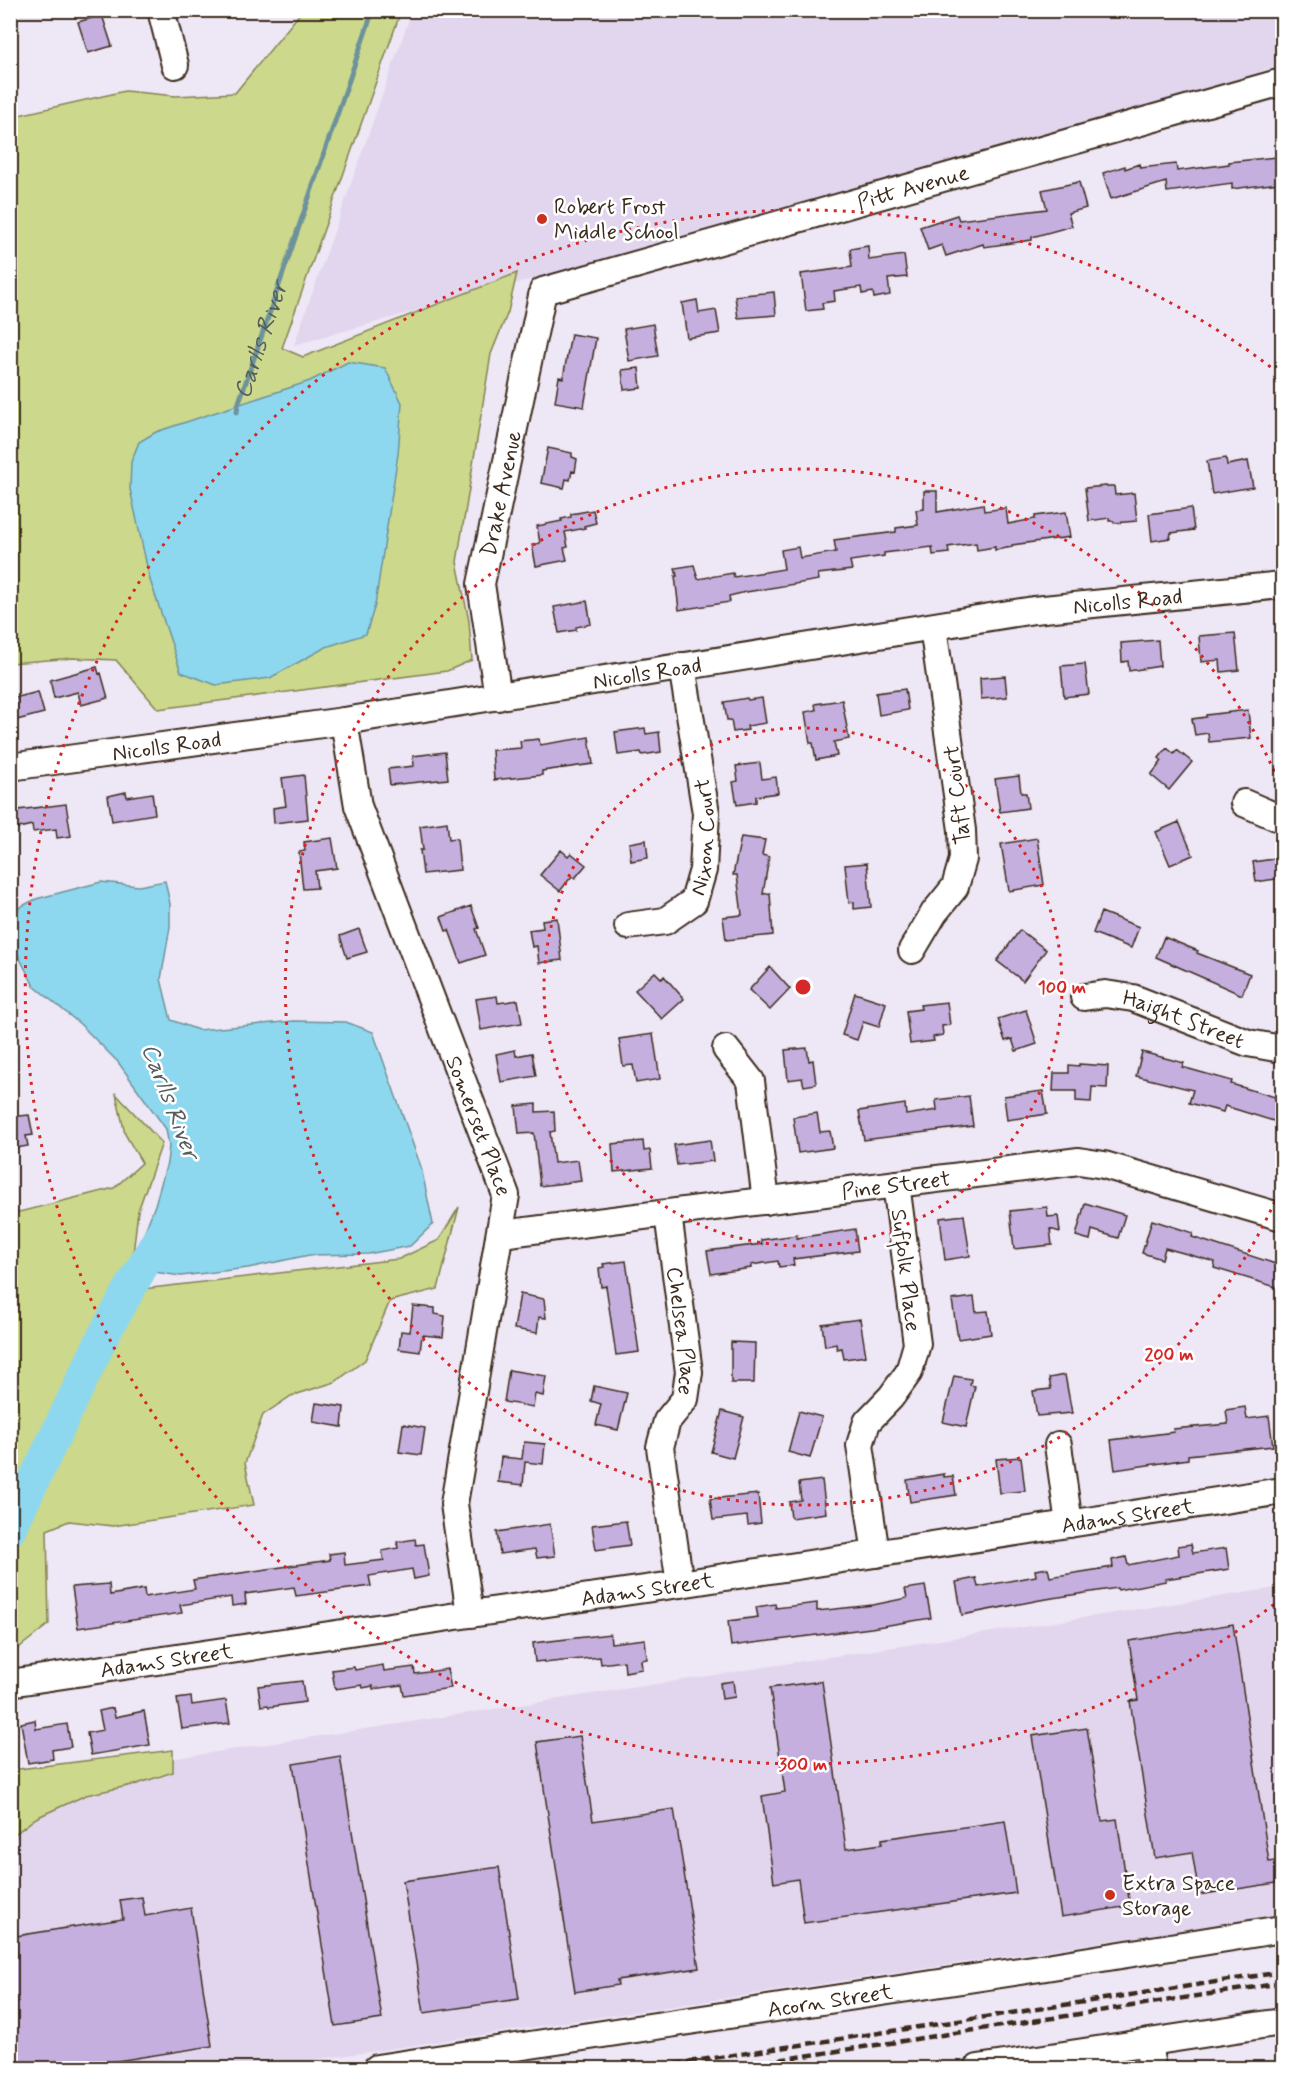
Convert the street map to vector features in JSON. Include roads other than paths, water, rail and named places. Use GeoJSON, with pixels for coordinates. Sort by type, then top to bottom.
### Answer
{"type":"FeatureCollection","features":[{"type":"Feature","properties":{"kind":"street"},"geometry":{"type":"LineString","coordinates":[[161,10],[175,65]]}},
{"type":"Feature","properties":{"kind":"street","name":"Pitt Avenue"},"geometry":{"type":"LineString","coordinates":[[543,291],[1282,82]]}},
{"type":"Feature","properties":{"kind":"street","name":"Drake Avenue"},"geometry":{"type":"LineString","coordinates":[[498,697],[481,584],[543,291]]}},
{"type":"Feature","properties":{"kind":"street","name":"Nicolls Road"},"geometry":{"type":"LineString","coordinates":[[10,767],[344,721],[1034,610],[1282,585]]}},
{"type":"Feature","properties":{"kind":"street","name":"Taft Court"},"geometry":{"type":"LineString","coordinates":[[912,950],[934,913],[955,886],[963,859],[962,830],[933,627]]}},
{"type":"Feature","properties":{"kind":"street","name":"Nixon Court"},"geometry":{"type":"LineString","coordinates":[[628,926],[665,921],[693,901],[703,870],[706,813],[682,666]]}},
{"type":"Feature","properties":{"kind":"street","name":"Somerset Place"},"geometry":{"type":"LineString","coordinates":[[344,721],[358,806],[506,1195],[454,1504],[470,1614]]}},
{"type":"Feature","properties":{"kind":"street"},"geometry":{"type":"LineString","coordinates":[[1244,803],[1282,818]]}},
{"type":"Feature","properties":{"kind":"street","name":"Haight Street"},"geometry":{"type":"LineString","coordinates":[[1084,998],[1105,994],[1133,998],[1248,1043],[1282,1049]]}},
{"type":"Feature","properties":{"kind":"street"},"geometry":{"type":"LineString","coordinates":[[726,1049],[751,1081],[766,1201]]}},
{"type":"Feature","properties":{"kind":"street","name":"Pine Street"},"geometry":{"type":"LineString","coordinates":[[501,1234],[1079,1161],[1104,1165],[1282,1217]]}},
{"type":"Feature","properties":{"kind":"street","name":"Suffolk Place"},"geometry":{"type":"LineString","coordinates":[[876,1554],[860,1445],[867,1422],[891,1397],[909,1372],[917,1344],[896,1184]]}},
{"type":"Feature","properties":{"kind":"street","name":"Chelsea Place"},"geometry":{"type":"LineString","coordinates":[[668,1214],[689,1372],[685,1399],[667,1421],[660,1447],[680,1584]]}},
{"type":"Feature","properties":{"kind":"street"},"geometry":{"type":"LineString","coordinates":[[1058,1445],[1069,1524]]}},
{"type":"Feature","properties":{"kind":"street","name":"Adams Street"},"geometry":{"type":"LineString","coordinates":[[10,1683],[680,1584],[1282,1491]]}},
{"type":"Feature","properties":{"kind":"street","name":"Acorn Street"},"geometry":{"type":"LineString","coordinates":[[377,2068],[1040,1968],[1282,1929]]}},
{"type":"Feature","properties":{"kind":"street"},"geometry":{"type":"LineString","coordinates":[[978,2068],[1282,2022]]}},
{"type":"Feature","properties":{"kind":"street"},"geometry":{"type":"LineString","coordinates":[[1148,2043],[1152,2068]]}},
{"type":"Feature","properties":{"kind":"water"},"geometry":{"type":"Polygon","coordinates":[[[348,362],[385,368],[402,403],[398,454],[375,605],[366,634],[326,647],[270,678],[216,685],[181,672],[150,580],[130,489],[131,462],[139,442],[156,432],[310,381],[348,362]]]}},
{"type":"Feature","properties":{"kind":"water"},"geometry":{"type":"Polygon","coordinates":[[[165,881],[170,904],[170,927],[161,979],[171,1020],[198,1030],[294,1021],[346,1022],[373,1032],[421,1167],[433,1224],[410,1246],[368,1254],[309,1255],[248,1268],[181,1276],[141,1270],[138,1249],[155,1205],[167,1163],[169,1146],[166,1129],[118,1062],[80,1024],[34,986],[15,949],[11,920],[20,907],[36,899],[101,882],[139,886],[165,881]]]}},
{"type":"Feature","properties":{"kind":"waterway","name":"Carlls River"},"geometry":{"type":"LineString","coordinates":[[237,412],[373,10]]}},
{"type":"Feature","properties":{"kind":"waterway","name":"Carlls River"},"geometry":{"type":"LineString","coordinates":[[10,1530],[103,1336],[162,1232]]}},
{"type":"Feature","properties":{"kind":"railway"},"geometry":{"type":"LineString","coordinates":[[648,2068],[1282,1972]]}},
{"type":"Feature","properties":{"kind":"railway"},"geometry":{"type":"LineString","coordinates":[[726,2068],[1282,1983]]}},
{"type":"Feature","properties":{"kind":"place","name":"Robert Frost Middle School"},"geometry":{"type":"Point","coordinates":[542,219]}},
{"type":"Feature","properties":{"kind":"place","name":"Extra Space Storage"},"geometry":{"type":"Point","coordinates":[1110,1895]}}]}
